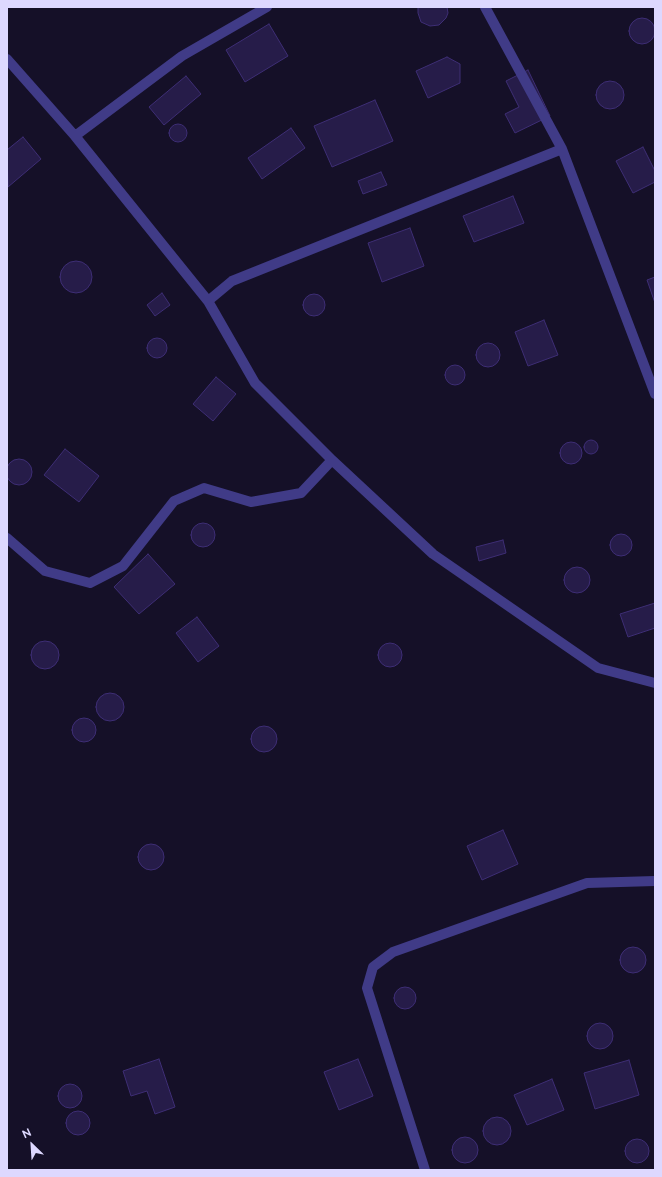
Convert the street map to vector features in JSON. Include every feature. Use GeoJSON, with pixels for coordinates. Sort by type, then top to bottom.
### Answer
{"type":"FeatureCollection","features":[{"type":"Feature","properties":{"kind":"street"},"geometry":{"type":"LineString","coordinates":[[75,136],[182,56],[267,7]]}},
{"type":"Feature","properties":{"kind":"street"},"geometry":{"type":"LineString","coordinates":[[485,7],[562,149],[655,394]]}},
{"type":"Feature","properties":{"kind":"street"},"geometry":{"type":"LineString","coordinates":[[7,59],[75,136],[208,301],[255,383],[332,460],[433,554],[598,668],[655,683]]}},
{"type":"Feature","properties":{"kind":"street"},"geometry":{"type":"LineString","coordinates":[[208,301],[232,281],[562,149]]}},
{"type":"Feature","properties":{"kind":"street"},"geometry":{"type":"LineString","coordinates":[[7,538],[45,572],[90,583],[124,566],[174,501],[204,488],[251,502],[301,493],[332,460]]}},
{"type":"Feature","properties":{"kind":"street"},"geometry":{"type":"LineString","coordinates":[[425,1170],[367,988],[373,967],[394,952],[587,883],[655,881]]}},
{"type":"Feature","properties":{"kind":"building"},"geometry":{"type":"Polygon","coordinates":[[[418,7],[447,7],[448,13],[446,18],[439,25],[430,26],[421,22],[418,7]]]}},
{"type":"Feature","properties":{"kind":"building"},"geometry":{"type":"Polygon","coordinates":[[[642,18],[651,22],[655,31],[651,40],[642,44],[633,40],[629,31],[633,22],[642,18]]]}},
{"type":"Feature","properties":{"kind":"building"},"geometry":{"type":"Polygon","coordinates":[[[269,24],[288,56],[245,82],[226,50],[269,24]]]}},
{"type":"Feature","properties":{"kind":"building"},"geometry":{"type":"Polygon","coordinates":[[[447,57],[460,64],[460,83],[428,98],[416,71],[447,57]]]}},
{"type":"Feature","properties":{"kind":"building"},"geometry":{"type":"Polygon","coordinates":[[[528,70],[550,116],[515,133],[505,114],[519,107],[506,81],[528,70]]]}},
{"type":"Feature","properties":{"kind":"building"},"geometry":{"type":"Polygon","coordinates":[[[186,76],[201,94],[164,125],[149,107],[186,76]]]}},
{"type":"Feature","properties":{"kind":"building"},"geometry":{"type":"Polygon","coordinates":[[[610,81],[616,82],[620,85],[623,89],[623,101],[620,105],[616,108],[610,109],[604,108],[600,105],[597,101],[596,95],[597,89],[600,85],[604,82],[610,81]]]}},
{"type":"Feature","properties":{"kind":"building"},"geometry":{"type":"Polygon","coordinates":[[[375,100],[393,141],[332,167],[314,126],[375,100]]]}},
{"type":"Feature","properties":{"kind":"building"},"geometry":{"type":"Polygon","coordinates":[[[178,124],[184,127],[187,133],[184,139],[178,142],[172,139],[169,133],[172,127],[178,124]]]}},
{"type":"Feature","properties":{"kind":"building"},"geometry":{"type":"Polygon","coordinates":[[[291,128],[305,148],[262,179],[248,158],[291,128]]]}},
{"type":"Feature","properties":{"kind":"building"},"geometry":{"type":"Polygon","coordinates":[[[23,137],[41,159],[8,187],[7,150],[23,137]]]}},
{"type":"Feature","properties":{"kind":"building"},"geometry":{"type":"Polygon","coordinates":[[[643,147],[655,171],[655,182],[633,193],[616,161],[643,147]]]}},
{"type":"Feature","properties":{"kind":"building"},"geometry":{"type":"Polygon","coordinates":[[[381,172],[387,185],[363,194],[358,181],[381,172]]]}},
{"type":"Feature","properties":{"kind":"building"},"geometry":{"type":"Polygon","coordinates":[[[513,196],[524,223],[474,242],[463,216],[513,196]]]}},
{"type":"Feature","properties":{"kind":"building"},"geometry":{"type":"Polygon","coordinates":[[[410,228],[424,266],[382,282],[368,243],[410,228]]]}},
{"type":"Feature","properties":{"kind":"building"},"geometry":{"type":"Polygon","coordinates":[[[73,261],[79,261],[89,268],[92,277],[91,283],[85,290],[79,293],[73,293],[63,286],[60,280],[60,274],[67,264],[73,261]]]}},
{"type":"Feature","properties":{"kind":"building"},"geometry":{"type":"Polygon","coordinates":[[[655,277],[655,303],[647,280],[655,277]]]}},
{"type":"Feature","properties":{"kind":"building"},"geometry":{"type":"Polygon","coordinates":[[[162,293],[170,305],[155,316],[147,305],[162,293]]]}},
{"type":"Feature","properties":{"kind":"building"},"geometry":{"type":"Polygon","coordinates":[[[314,294],[322,297],[325,305],[322,313],[314,316],[306,313],[303,305],[306,297],[314,294]]]}},
{"type":"Feature","properties":{"kind":"building"},"geometry":{"type":"Polygon","coordinates":[[[544,320],[558,355],[528,366],[515,332],[544,320]]]}},
{"type":"Feature","properties":{"kind":"building"},"geometry":{"type":"Polygon","coordinates":[[[153,338],[161,338],[167,344],[167,352],[161,358],[153,358],[147,352],[147,344],[153,338]]]}},
{"type":"Feature","properties":{"kind":"building"},"geometry":{"type":"Polygon","coordinates":[[[488,343],[493,344],[499,350],[499,360],[493,366],[488,367],[483,366],[477,360],[476,355],[477,350],[483,344],[488,343]]]}},
{"type":"Feature","properties":{"kind":"building"},"geometry":{"type":"Polygon","coordinates":[[[451,365],[459,365],[465,371],[465,379],[459,385],[451,385],[445,379],[445,371],[451,365]]]}},
{"type":"Feature","properties":{"kind":"building"},"geometry":{"type":"Polygon","coordinates":[[[216,377],[236,394],[213,421],[193,404],[216,377]]]}},
{"type":"Feature","properties":{"kind":"building"},"geometry":{"type":"Polygon","coordinates":[[[591,440],[596,442],[598,447],[596,452],[591,454],[586,452],[584,447],[586,442],[591,440]]]}},
{"type":"Feature","properties":{"kind":"building"},"geometry":{"type":"Polygon","coordinates":[[[571,442],[579,445],[582,453],[579,461],[571,464],[563,461],[560,453],[563,445],[571,442]]]}},
{"type":"Feature","properties":{"kind":"building"},"geometry":{"type":"Polygon","coordinates":[[[65,449],[99,476],[79,502],[44,475],[65,449]]]}},
{"type":"Feature","properties":{"kind":"building"},"geometry":{"type":"Polygon","coordinates":[[[19,459],[28,463],[32,472],[28,481],[19,485],[10,481],[6,472],[10,463],[19,459]]]}},
{"type":"Feature","properties":{"kind":"building"},"geometry":{"type":"Polygon","coordinates":[[[203,523],[212,526],[215,535],[212,544],[203,547],[194,544],[191,535],[194,526],[203,523]]]}},
{"type":"Feature","properties":{"kind":"building"},"geometry":{"type":"Polygon","coordinates":[[[621,534],[629,537],[632,545],[629,553],[621,556],[613,553],[610,545],[613,537],[621,534]]]}},
{"type":"Feature","properties":{"kind":"building"},"geometry":{"type":"Polygon","coordinates":[[[503,540],[506,553],[479,561],[476,547],[503,540]]]}},
{"type":"Feature","properties":{"kind":"building"},"geometry":{"type":"Polygon","coordinates":[[[148,554],[175,584],[139,614],[114,587],[148,554]]]}},
{"type":"Feature","properties":{"kind":"building"},"geometry":{"type":"Polygon","coordinates":[[[577,567],[586,571],[590,580],[586,589],[577,593],[568,589],[564,580],[568,571],[577,567]]]}},
{"type":"Feature","properties":{"kind":"building"},"geometry":{"type":"Polygon","coordinates":[[[655,603],[655,628],[628,637],[620,614],[655,603]]]}},
{"type":"Feature","properties":{"kind":"building"},"geometry":{"type":"Polygon","coordinates":[[[197,617],[219,646],[198,662],[176,633],[197,617]]]}},
{"type":"Feature","properties":{"kind":"building"},"geometry":{"type":"Polygon","coordinates":[[[45,641],[55,645],[59,655],[55,665],[45,669],[35,665],[31,655],[35,645],[45,641]]]}},
{"type":"Feature","properties":{"kind":"building"},"geometry":{"type":"Polygon","coordinates":[[[390,643],[399,646],[402,655],[399,664],[390,667],[381,664],[378,655],[381,646],[390,643]]]}},
{"type":"Feature","properties":{"kind":"building"},"geometry":{"type":"Polygon","coordinates":[[[110,693],[120,697],[124,707],[120,717],[110,721],[100,717],[96,707],[100,697],[110,693]]]}},
{"type":"Feature","properties":{"kind":"building"},"geometry":{"type":"Polygon","coordinates":[[[84,718],[89,719],[95,725],[95,735],[89,741],[84,742],[79,741],[73,735],[72,730],[73,725],[79,719],[84,718]]]}},
{"type":"Feature","properties":{"kind":"building"},"geometry":{"type":"Polygon","coordinates":[[[264,726],[273,730],[277,739],[273,748],[264,752],[255,748],[251,739],[255,730],[264,726]]]}},
{"type":"Feature","properties":{"kind":"building"},"geometry":{"type":"Polygon","coordinates":[[[503,830],[518,864],[482,880],[467,846],[503,830]]]}},
{"type":"Feature","properties":{"kind":"building"},"geometry":{"type":"Polygon","coordinates":[[[151,844],[160,848],[164,857],[160,866],[151,870],[142,866],[138,857],[142,848],[151,844]]]}},
{"type":"Feature","properties":{"kind":"building"},"geometry":{"type":"Polygon","coordinates":[[[633,947],[642,951],[646,960],[642,969],[633,973],[624,969],[620,960],[624,951],[633,947]]]}},
{"type":"Feature","properties":{"kind":"building"},"geometry":{"type":"Polygon","coordinates":[[[405,987],[413,990],[416,998],[413,1006],[405,1009],[397,1006],[394,998],[397,990],[405,987]]]}},
{"type":"Feature","properties":{"kind":"building"},"geometry":{"type":"Polygon","coordinates":[[[600,1023],[609,1027],[613,1036],[609,1045],[600,1049],[591,1045],[587,1036],[591,1027],[600,1023]]]}},
{"type":"Feature","properties":{"kind":"building"},"geometry":{"type":"Polygon","coordinates":[[[159,1059],[175,1107],[155,1114],[147,1091],[131,1096],[123,1071],[159,1059]]]}},
{"type":"Feature","properties":{"kind":"building"},"geometry":{"type":"Polygon","coordinates":[[[358,1059],[373,1096],[339,1110],[324,1072],[358,1059]]]}},
{"type":"Feature","properties":{"kind":"building"},"geometry":{"type":"Polygon","coordinates":[[[629,1060],[639,1095],[595,1109],[584,1073],[629,1060]]]}},
{"type":"Feature","properties":{"kind":"building"},"geometry":{"type":"Polygon","coordinates":[[[552,1079],[564,1110],[527,1125],[514,1095],[552,1079]]]}},
{"type":"Feature","properties":{"kind":"building"},"geometry":{"type":"Polygon","coordinates":[[[70,1084],[75,1085],[81,1091],[81,1101],[75,1107],[70,1108],[65,1107],[59,1101],[58,1096],[59,1091],[65,1085],[70,1084]]]}},
{"type":"Feature","properties":{"kind":"building"},"geometry":{"type":"Polygon","coordinates":[[[78,1111],[83,1112],[89,1118],[89,1128],[83,1134],[78,1135],[73,1134],[67,1128],[66,1123],[67,1118],[73,1112],[78,1111]]]}},
{"type":"Feature","properties":{"kind":"building"},"geometry":{"type":"Polygon","coordinates":[[[497,1117],[507,1121],[511,1131],[507,1141],[497,1145],[487,1141],[483,1131],[487,1121],[497,1117]]]}},
{"type":"Feature","properties":{"kind":"building"},"geometry":{"type":"Polygon","coordinates":[[[465,1137],[474,1141],[478,1150],[474,1159],[465,1163],[456,1159],[452,1150],[456,1141],[465,1137]]]}},
{"type":"Feature","properties":{"kind":"building"},"geometry":{"type":"Polygon","coordinates":[[[637,1139],[646,1142],[649,1151],[646,1160],[637,1163],[628,1160],[625,1151],[628,1142],[637,1139]]]}}]}
